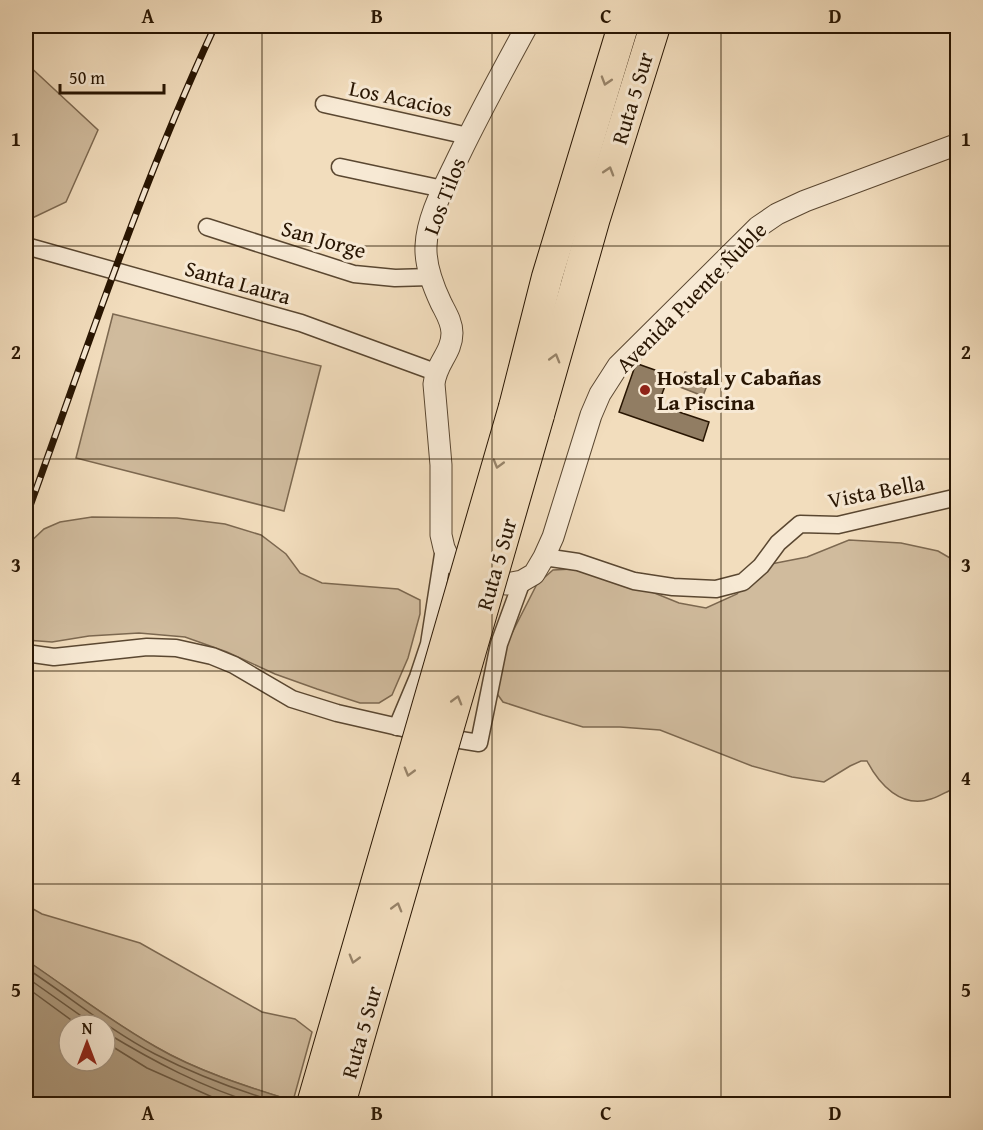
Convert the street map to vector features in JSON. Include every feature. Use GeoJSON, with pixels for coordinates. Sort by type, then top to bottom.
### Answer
{"type":"FeatureCollection","features":[{"type":"Feature","properties":{"kind":"highway","name":"Ruta 5 Sur"},"geometry":{"type":"LineString","coordinates":[[340,1104],[527,411],[547,277],[623,26]]}},
{"type":"Feature","properties":{"kind":"highway","name":"Ruta 5 Sur"},"geometry":{"type":"LineString","coordinates":[[312,1104],[527,411],[595,218],[655,26]]}},
{"type":"Feature","properties":{"kind":"street","name":"Los Tilos"},"geometry":{"type":"LineString","coordinates":[[435,372],[447,353],[452,335],[450,322],[431,277],[427,261],[428,232],[442,189],[527,26]]}},
{"type":"Feature","properties":{"kind":"street","name":"Los Acacios"},"geometry":{"type":"LineString","coordinates":[[324,104],[468,136]]}},
{"type":"Feature","properties":{"kind":"street","name":"Avenida Puente Ñuble"},"geometry":{"type":"LineString","coordinates":[[522,581],[534,573],[553,537],[582,441],[600,394],[618,366],[635,347],[758,227],[777,214],[805,201],[957,144]]}},
{"type":"Feature","properties":{"kind":"street"},"geometry":{"type":"LineString","coordinates":[[340,167],[442,189]]}},
{"type":"Feature","properties":{"kind":"street","name":"San Jorge"},"geometry":{"type":"LineString","coordinates":[[207,227],[354,274],[394,278],[431,277]]}},
{"type":"Feature","properties":{"kind":"street","name":"Santa Laura"},"geometry":{"type":"LineString","coordinates":[[26,246],[301,323],[435,372]]}},
{"type":"Feature","properties":{"kind":"street"},"geometry":{"type":"LineString","coordinates":[[435,372],[434,400],[441,465],[441,535],[444,548],[449,560],[461,570],[477,578],[507,584],[522,581]]}},
{"type":"Feature","properties":{"kind":"street","name":"Vista Bella"},"geometry":{"type":"LineString","coordinates":[[544,557],[578,562],[634,581],[673,587],[716,589],[743,582],[761,566],[778,543],[800,524],[838,525],[957,497]]}},
{"type":"Feature","properties":{"kind":"street"},"geometry":{"type":"LineString","coordinates":[[397,727],[429,644],[444,548]]}},
{"type":"Feature","properties":{"kind":"street"},"geometry":{"type":"LineString","coordinates":[[26,653],[54,657],[147,647],[176,648],[212,656],[234,665],[292,699],[337,714],[479,743],[499,644],[522,581]]}},
{"type":"Feature","properties":{"kind":"shaded area"},"geometry":{"type":"Polygon","coordinates":[[[26,63],[98,130],[66,202],[26,221],[26,63]]]}},
{"type":"Feature","properties":{"kind":"shaded area"},"geometry":{"type":"Polygon","coordinates":[[[113,314],[321,366],[284,511],[76,458],[113,314]]]}},
{"type":"Feature","properties":{"kind":"shaded area"},"geometry":{"type":"Polygon","coordinates":[[[92,517],[177,518],[225,524],[261,535],[286,554],[300,573],[322,583],[398,589],[420,600],[420,614],[408,658],[392,695],[379,703],[360,703],[275,674],[227,652],[185,637],[139,633],[89,636],[52,642],[26,640],[26,546],[44,529],[60,522],[92,517]]]}},
{"type":"Feature","properties":{"kind":"shaded area"},"geometry":{"type":"Polygon","coordinates":[[[849,540],[901,543],[938,551],[957,562],[957,790],[953,789],[931,799],[910,801],[885,786],[867,761],[850,766],[824,782],[792,777],[752,766],[660,730],[583,727],[503,702],[493,688],[510,637],[537,584],[553,570],[572,569],[652,592],[679,603],[706,608],[737,594],[761,566],[807,557],[849,540]]]}},
{"type":"Feature","properties":{"kind":"shaded area"},"geometry":{"type":"Polygon","coordinates":[[[26,905],[42,914],[140,943],[262,1012],[295,1019],[312,1032],[293,1101],[223,1078],[172,1056],[117,1024],[117,1013],[102,1013],[26,960],[26,905]]]}},
{"type":"Feature","properties":{"kind":"water"},"geometry":{"type":"Polygon","coordinates":[[[685,372],[709,380],[703,396],[680,387],[685,372]]]}},
{"type":"Feature","properties":{"kind":"water"},"geometry":{"type":"Polygon","coordinates":[[[26,960],[102,1013],[57,1013],[57,1073],[117,1073],[117,1024],[188,1064],[293,1101],[292,1104],[26,1104],[26,960]]]}},
{"type":"Feature","properties":{"kind":"building","name":"Hostal y Cabañas La Piscina"},"geometry":{"type":"Polygon","coordinates":[[[638,364],[669,375],[658,405],[709,422],[703,441],[619,412],[634,369],[638,364]]]}},
{"type":"Feature","properties":{"kind":"railway"},"geometry":{"type":"LineString","coordinates":[[26,517],[138,207],[215,26]]}},
{"type":"Feature","properties":{"kind":"place","name":"Hostal y Cabañas La Piscina"},"geometry":{"type":"Point","coordinates":[645,390]}}]}
